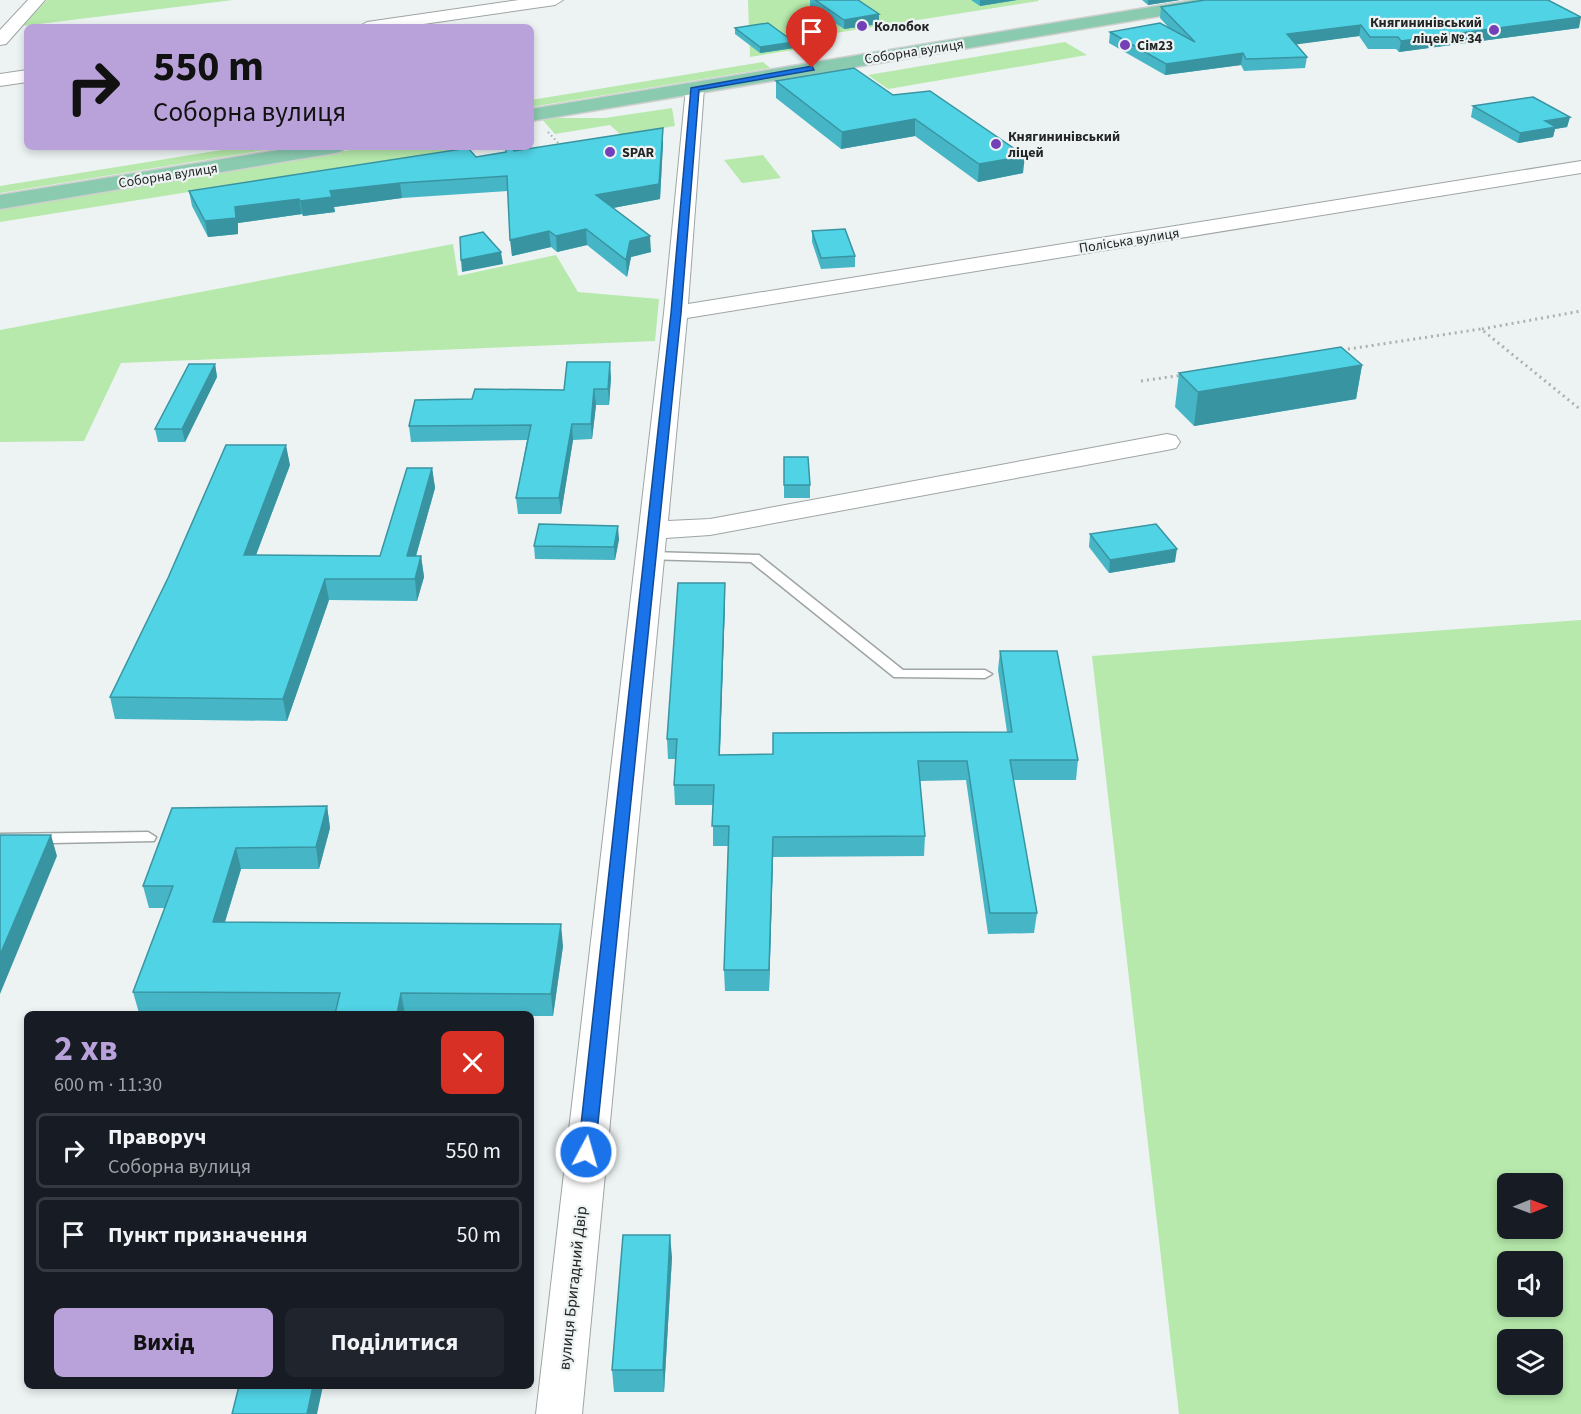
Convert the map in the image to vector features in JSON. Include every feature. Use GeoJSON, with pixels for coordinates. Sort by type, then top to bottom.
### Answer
{"type":"FeatureCollection","features":[{"type":"Feature","properties":{"kind":"main road","name":"Соборна вулиця"},"geometry":{"type":"LineString","coordinates":[[534,115],[1226,0]]}},
{"type":"Feature","properties":{"kind":"main road","name":"Соборна вулиця"},"geometry":{"type":"LineString","coordinates":[[0,202],[317,150]]}},
{"type":"Feature","properties":{"kind":"street"},"geometry":{"type":"LineString","coordinates":[[0,39],[37,0]]}},
{"type":"Feature","properties":{"kind":"street"},"geometry":{"type":"LineString","coordinates":[[388,24],[555,0]]}},
{"type":"Feature","properties":{"kind":"street"},"geometry":{"type":"LineString","coordinates":[[0,80],[24,76]]}},
{"type":"Feature","properties":{"kind":"street","name":"вулиця Бригадний Двір"},"geometry":{"type":"LineString","coordinates":[[559,1414],[676,313],[695,88]]}},
{"type":"Feature","properties":{"kind":"street","name":"Поліська вулиця"},"geometry":{"type":"LineString","coordinates":[[676,313],[1581,167]]}},
{"type":"Feature","properties":{"kind":"street"},"geometry":{"type":"LineString","coordinates":[[651,543],[710,527],[1167,442]]}},
{"type":"Feature","properties":{"kind":"lane"},"geometry":{"type":"LineString","coordinates":[[651,543],[754,558],[899,674],[985,674]]}},
{"type":"Feature","properties":{"kind":"lane"},"geometry":{"type":"LineString","coordinates":[[0,839],[148,837]]}},
{"type":"Feature","properties":{"kind":"path"},"geometry":{"type":"LineString","coordinates":[[553,151],[564,149]]}},
{"type":"Feature","properties":{"kind":"path"},"geometry":{"type":"LineString","coordinates":[[1340,350],[1581,311]]}},
{"type":"Feature","properties":{"kind":"path"},"geometry":{"type":"LineString","coordinates":[[1481,329],[1581,410]]}},
{"type":"Feature","properties":{"kind":"path"},"geometry":{"type":"LineString","coordinates":[[1141,381],[1188,374]]}},
{"type":"Feature","properties":{"kind":"green space"},"geometry":{"type":"Polygon","coordinates":[[[47,0],[233,0],[39,24],[25,24],[47,0]]]}},
{"type":"Feature","properties":{"kind":"green space"},"geometry":{"type":"Polygon","coordinates":[[[748,0],[1039,1],[797,39],[798,49],[750,57],[748,0]]]}},
{"type":"Feature","properties":{"kind":"green space"},"geometry":{"type":"Polygon","coordinates":[[[1065,42],[1087,55],[888,89],[868,75],[1065,42]]]}},
{"type":"Feature","properties":{"kind":"green space"},"geometry":{"type":"Polygon","coordinates":[[[763,62],[770,68],[534,107],[534,100],[763,62]]]}},
{"type":"Feature","properties":{"kind":"green space"},"geometry":{"type":"Polygon","coordinates":[[[672,108],[675,126],[621,135],[610,125],[555,134],[541,118],[605,118],[672,108]]]}},
{"type":"Feature","properties":{"kind":"green space"},"geometry":{"type":"Polygon","coordinates":[[[222,150],[265,150],[0,193],[0,186],[222,150]]]}},
{"type":"Feature","properties":{"kind":"green space"},"geometry":{"type":"Polygon","coordinates":[[[350,150],[453,150],[0,222],[0,208],[350,150]]]}},
{"type":"Feature","properties":{"kind":"green space"},"geometry":{"type":"Polygon","coordinates":[[[763,155],[781,178],[742,183],[724,160],[763,155]]]}},
{"type":"Feature","properties":{"kind":"green space"},"geometry":{"type":"Polygon","coordinates":[[[453,244],[458,276],[556,255],[578,292],[659,299],[655,341],[121,363],[84,441],[0,442],[0,330],[453,244]]]}},
{"type":"Feature","properties":{"kind":"green space"},"geometry":{"type":"Polygon","coordinates":[[[1581,620],[1581,1414],[1179,1414],[1092,656],[1581,620]]]}},
{"type":"Feature","properties":{"kind":"building"},"geometry":{"type":"Polygon","coordinates":[[[815,0],[858,0],[879,14],[844,20],[815,0]]]}},
{"type":"Feature","properties":{"kind":"building"},"geometry":{"type":"Polygon","coordinates":[[[1205,0],[1548,0],[1581,17],[1401,41],[1398,37],[1370,37],[1361,25],[1287,34],[1307,57],[1246,59],[1243,53],[1166,64],[1110,32],[1160,23],[1195,42],[1161,7],[1205,0]]]}},
{"type":"Feature","properties":{"kind":"building"},"geometry":{"type":"Polygon","coordinates":[[[768,23],[794,42],[760,47],[735,28],[768,23]]]}},
{"type":"Feature","properties":{"kind":"building"},"geometry":{"type":"Polygon","coordinates":[[[854,68],[893,95],[930,91],[1025,156],[979,164],[915,119],[842,132],[776,81],[854,68]]]}},
{"type":"Feature","properties":{"kind":"building"},"geometry":{"type":"Polygon","coordinates":[[[1533,97],[1570,117],[1545,121],[1556,127],[1520,133],[1473,106],[1533,97]]]}},
{"type":"Feature","properties":{"kind":"building"},"geometry":{"type":"Polygon","coordinates":[[[663,128],[659,184],[596,195],[650,236],[630,241],[626,260],[586,229],[556,236],[549,231],[510,240],[507,176],[400,183],[330,191],[332,197],[235,207],[236,218],[205,221],[189,191],[455,150],[470,150],[476,157],[506,152],[506,150],[534,150],[534,148],[663,128]]]}},
{"type":"Feature","properties":{"kind":"building"},"geometry":{"type":"Polygon","coordinates":[[[845,229],[855,256],[821,258],[812,231],[845,229]]]}},
{"type":"Feature","properties":{"kind":"building"},"geometry":{"type":"Polygon","coordinates":[[[483,232],[501,252],[461,260],[460,237],[483,232]]]}},
{"type":"Feature","properties":{"kind":"building"},"geometry":{"type":"Polygon","coordinates":[[[1341,347],[1362,365],[1198,392],[1179,373],[1341,347]]]}},
{"type":"Feature","properties":{"kind":"building"},"geometry":{"type":"Polygon","coordinates":[[[567,362],[610,362],[608,389],[594,389],[591,424],[572,424],[559,498],[516,498],[531,425],[409,426],[415,400],[472,399],[475,389],[564,390],[567,362]]]}},
{"type":"Feature","properties":{"kind":"building"},"geometry":{"type":"Polygon","coordinates":[[[189,364],[215,364],[182,429],[155,429],[189,364]]]}},
{"type":"Feature","properties":{"kind":"building"},"geometry":{"type":"Polygon","coordinates":[[[226,445],[286,445],[244,555],[380,556],[407,468],[432,468],[407,556],[421,556],[415,579],[325,579],[283,699],[110,697],[168,578],[226,445]]]}},
{"type":"Feature","properties":{"kind":"building"},"geometry":{"type":"Polygon","coordinates":[[[784,457],[808,457],[810,485],[784,485],[784,457]]]}},
{"type":"Feature","properties":{"kind":"building"},"geometry":{"type":"Polygon","coordinates":[[[539,524],[618,526],[614,547],[534,546],[539,524]]]}},
{"type":"Feature","properties":{"kind":"building"},"geometry":{"type":"Polygon","coordinates":[[[1156,524],[1177,549],[1110,560],[1090,534],[1156,524]]]}},
{"type":"Feature","properties":{"kind":"building"},"geometry":{"type":"Polygon","coordinates":[[[678,583],[725,583],[719,755],[773,754],[773,733],[1012,732],[1000,651],[1057,651],[1078,760],[1010,760],[1037,913],[990,913],[967,761],[918,761],[925,836],[773,837],[769,970],[724,970],[729,826],[712,826],[714,785],[674,785],[677,739],[667,739],[678,583]]]}},
{"type":"Feature","properties":{"kind":"building"},"geometry":{"type":"Polygon","coordinates":[[[327,806],[316,847],[236,848],[213,922],[561,924],[551,994],[401,993],[398,1011],[336,1011],[340,993],[133,992],[173,886],[143,886],[172,808],[327,806]]]}},
{"type":"Feature","properties":{"kind":"building"},"geometry":{"type":"Polygon","coordinates":[[[0,835],[51,835],[0,955],[0,835]]]}},
{"type":"Feature","properties":{"kind":"building"},"geometry":{"type":"Polygon","coordinates":[[[623,1235],[670,1235],[663,1370],[612,1370],[623,1235]]]}},
{"type":"Feature","properties":{"kind":"building"},"geometry":{"type":"Polygon","coordinates":[[[238,1389],[312,1389],[307,1414],[232,1414],[238,1389]]]}},
{"type":"Feature","properties":{"kind":"place","name":"Колобок"},"geometry":{"type":"Point","coordinates":[862,26]}},
{"type":"Feature","properties":{"kind":"place","name":"Княгининівський ліцей № 34"},"geometry":{"type":"Point","coordinates":[1494,30]}},
{"type":"Feature","properties":{"kind":"place","name":"Сім23"},"geometry":{"type":"Point","coordinates":[1125,45]}},
{"type":"Feature","properties":{"kind":"place","name":"Княгининівський ліцей"},"geometry":{"type":"Point","coordinates":[996,144]}},
{"type":"Feature","properties":{"kind":"place","name":"SPAR"},"geometry":{"type":"Point","coordinates":[610,152]}},
{"type":"Feature","properties":{"kind":"route"},"geometry":{"type":"LineString","coordinates":[[586,1152],[676,313],[695,88],[812,68]]}}]}
